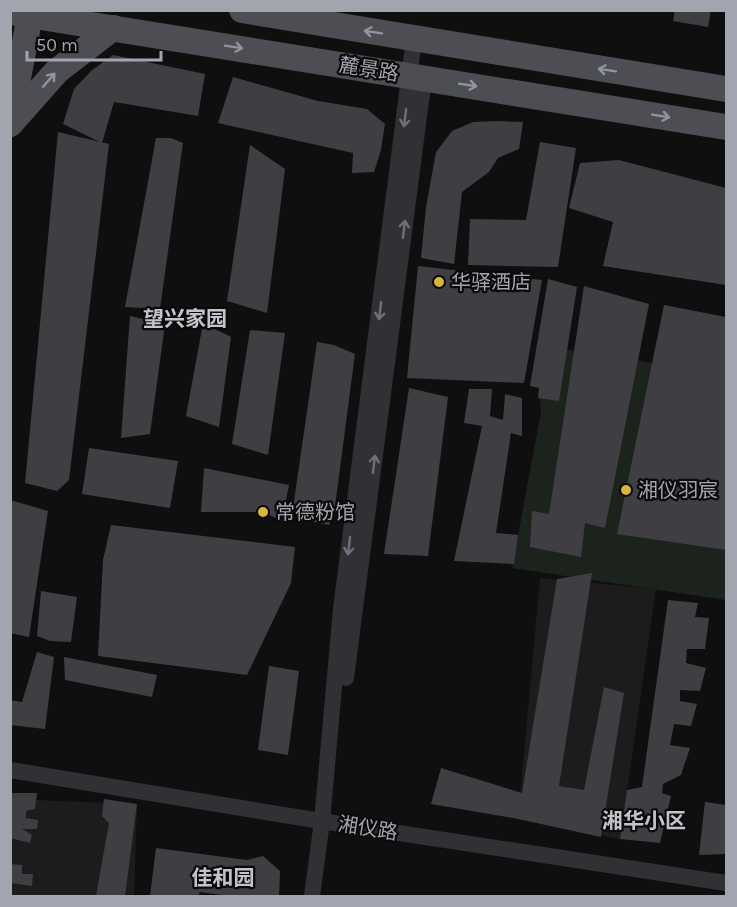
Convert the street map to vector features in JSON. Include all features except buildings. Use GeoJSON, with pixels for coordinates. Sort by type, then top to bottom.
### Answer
{"type":"FeatureCollection","features":[{"type":"Feature","properties":{"kind":"main road","name":"麓景路"},"geometry":{"type":"LineString","coordinates":[[242,10],[726,89]]}},
{"type":"Feature","properties":{"kind":"main road","name":"麓景路"},"geometry":{"type":"LineString","coordinates":[[24,12],[726,127]]}},
{"type":"Feature","properties":{"kind":"main road"},"geometry":{"type":"LineString","coordinates":[[10,120],[24,12]]}},
{"type":"Feature","properties":{"kind":"main road"},"geometry":{"type":"LineString","coordinates":[[10,124],[57,71],[113,28]]}},
{"type":"Feature","properties":{"kind":"street"},"geometry":{"type":"LineString","coordinates":[[317,897],[341,609],[417,76],[414,39]]}},
{"type":"Feature","properties":{"kind":"street","name":"湘仪路"},"geometry":{"type":"LineString","coordinates":[[10,770],[325,822],[726,883]]}},
{"type":"Feature","properties":{"kind":"street"},"geometry":{"type":"LineString","coordinates":[[312,897],[325,822]]}},
{"type":"Feature","properties":{"kind":"shaded area","name":"湘仪羽宸"},"geometry":{"type":"Polygon","coordinates":[[[536,345],[726,374],[726,600],[512,568],[541,412],[536,345]]]}},
{"type":"Feature","properties":{"kind":"shaded area"},"geometry":{"type":"Polygon","coordinates":[[[540,578],[656,589],[620,839],[518,819],[540,578]]]}},
{"type":"Feature","properties":{"kind":"shaded area"},"geometry":{"type":"Polygon","coordinates":[[[11,799],[137,804],[134,896],[11,896],[11,799]]]}},
{"type":"Feature","properties":{"kind":"place","name":"华驿酒店"},"geometry":{"type":"Point","coordinates":[439,282]}},
{"type":"Feature","properties":{"kind":"place","name":"湘仪羽宸"},"geometry":{"type":"Point","coordinates":[626,490]}},
{"type":"Feature","properties":{"kind":"place","name":"常德粉馆"},"geometry":{"type":"Point","coordinates":[263,512]}},
{"type":"Feature","properties":{"kind":"district","name":"望兴家园"},"geometry":{"type":"Point","coordinates":[185,319]}},
{"type":"Feature","properties":{"kind":"district","name":"湘华小区"},"geometry":{"type":"Point","coordinates":[644,821]}},
{"type":"Feature","properties":{"kind":"district","name":"佳和园"},"geometry":{"type":"Point","coordinates":[223,878]}}]}
